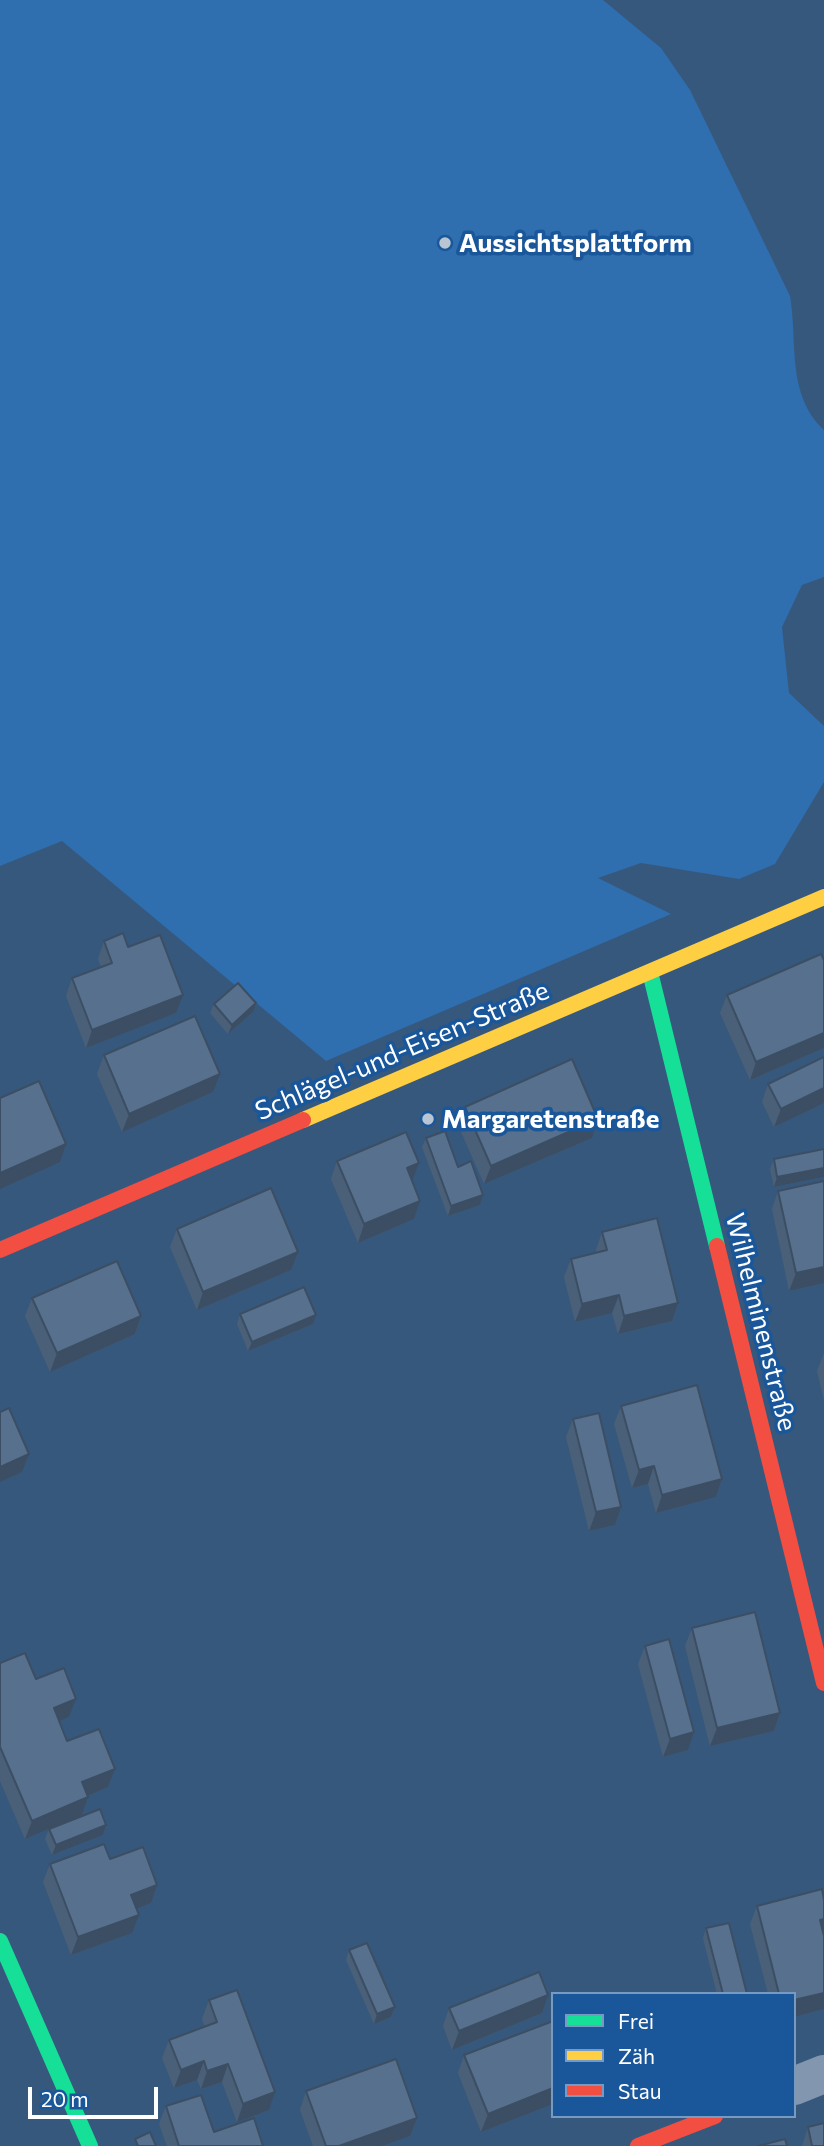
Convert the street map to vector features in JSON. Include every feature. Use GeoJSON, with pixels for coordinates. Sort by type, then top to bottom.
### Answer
{"type":"FeatureCollection","features":[{"type":"Feature","properties":{"kind":"street","name":"Schlägel-und-Eisen-Straße"},"geometry":{"type":"LineString","coordinates":[[0,1250],[824,897]]}},
{"type":"Feature","properties":{"kind":"street","name":"Wilhelminenstraße"},"geometry":{"type":"LineString","coordinates":[[650,972],[824,1683]]}},
{"type":"Feature","properties":{"kind":"street"},"geometry":{"type":"LineString","coordinates":[[0,1941],[90,2146]]}},
{"type":"Feature","properties":{"kind":"street"},"geometry":{"type":"LineString","coordinates":[[796,2085],[824,2074]]}},
{"type":"Feature","properties":{"kind":"street"},"geometry":{"type":"LineString","coordinates":[[638,2146],[710,2118]]}},
{"type":"Feature","properties":{"kind":"shaded area"},"geometry":{"type":"Polygon","coordinates":[[[0,0],[603,0],[661,48],[690,90],[790,296],[799,384],[812,416],[824,430],[824,577],[802,585],[782,627],[789,693],[824,726],[824,782],[775,864],[739,879],[641,863],[598,878],[671,914],[326,1061],[62,841],[0,866],[0,0]]]}},
{"type":"Feature","properties":{"kind":"building"},"geometry":{"type":"Polygon","coordinates":[[[123,933],[128,947],[160,935],[183,995],[92,1030],[72,978],[112,963],[104,941],[123,933]]]}},
{"type":"Feature","properties":{"kind":"building"},"geometry":{"type":"Polygon","coordinates":[[[821,954],[824,960],[824,1033],[756,1062],[727,995],[821,954]]]}},
{"type":"Feature","properties":{"kind":"building"},"geometry":{"type":"Polygon","coordinates":[[[238,983],[256,1003],[232,1025],[214,1004],[238,983]]]}},
{"type":"Feature","properties":{"kind":"building"},"geometry":{"type":"Polygon","coordinates":[[[195,1016],[220,1074],[129,1114],[104,1055],[195,1016]]]}},
{"type":"Feature","properties":{"kind":"building"},"geometry":{"type":"Polygon","coordinates":[[[824,1057],[824,1088],[781,1109],[768,1084],[824,1057]]]}},
{"type":"Feature","properties":{"kind":"building"},"geometry":{"type":"Polygon","coordinates":[[[572,1059],[598,1119],[491,1166],[465,1107],[572,1059]]]}},
{"type":"Feature","properties":{"kind":"building"},"geometry":{"type":"Polygon","coordinates":[[[39,1081],[66,1144],[0,1173],[0,1098],[39,1081]]]}},
{"type":"Feature","properties":{"kind":"building"},"geometry":{"type":"Polygon","coordinates":[[[445,1131],[458,1167],[471,1161],[483,1195],[451,1206],[426,1138],[445,1131]]]}},
{"type":"Feature","properties":{"kind":"building"},"geometry":{"type":"Polygon","coordinates":[[[406,1132],[419,1163],[407,1168],[420,1201],[364,1224],[337,1161],[406,1132]]]}},
{"type":"Feature","properties":{"kind":"building"},"geometry":{"type":"Polygon","coordinates":[[[824,1149],[824,1168],[777,1177],[774,1159],[824,1149]]]}},
{"type":"Feature","properties":{"kind":"building"},"geometry":{"type":"Polygon","coordinates":[[[824,1181],[824,1267],[796,1273],[778,1191],[824,1181]]]}},
{"type":"Feature","properties":{"kind":"building"},"geometry":{"type":"Polygon","coordinates":[[[271,1188],[298,1252],[203,1292],[177,1229],[271,1188]]]}},
{"type":"Feature","properties":{"kind":"building"},"geometry":{"type":"Polygon","coordinates":[[[657,1218],[678,1303],[624,1316],[619,1295],[582,1304],[571,1259],[607,1250],[602,1232],[657,1218]]]}},
{"type":"Feature","properties":{"kind":"building"},"geometry":{"type":"Polygon","coordinates":[[[117,1261],[141,1316],[57,1353],[32,1298],[117,1261]]]}},
{"type":"Feature","properties":{"kind":"building"},"geometry":{"type":"Polygon","coordinates":[[[304,1287],[316,1315],[252,1342],[240,1314],[304,1287]]]}},
{"type":"Feature","properties":{"kind":"building"},"geometry":{"type":"Polygon","coordinates":[[[697,1385],[722,1479],[662,1495],[654,1466],[639,1470],[621,1406],[697,1385]]]}},
{"type":"Feature","properties":{"kind":"building"},"geometry":{"type":"Polygon","coordinates":[[[9,1408],[29,1454],[0,1467],[0,1412],[9,1408]]]}},
{"type":"Feature","properties":{"kind":"building"},"geometry":{"type":"Polygon","coordinates":[[[599,1413],[621,1507],[596,1512],[573,1419],[599,1413]]]}},
{"type":"Feature","properties":{"kind":"building"},"geometry":{"type":"Polygon","coordinates":[[[755,1612],[780,1713],[717,1728],[692,1628],[755,1612]]]}},
{"type":"Feature","properties":{"kind":"building"},"geometry":{"type":"Polygon","coordinates":[[[669,1639],[694,1732],[670,1739],[645,1646],[669,1639]]]}},
{"type":"Feature","properties":{"kind":"building"},"geometry":{"type":"Polygon","coordinates":[[[25,1653],[36,1679],[64,1668],[76,1699],[54,1708],[67,1741],[99,1729],[115,1769],[82,1782],[88,1797],[32,1821],[0,1747],[0,1663],[25,1653]]]}},
{"type":"Feature","properties":{"kind":"building"},"geometry":{"type":"Polygon","coordinates":[[[100,1809],[106,1825],[56,1845],[49,1829],[100,1809]]]}},
{"type":"Feature","properties":{"kind":"building"},"geometry":{"type":"Polygon","coordinates":[[[104,1844],[110,1859],[143,1847],[157,1885],[131,1895],[139,1915],[78,1937],[50,1864],[104,1844]]]}},
{"type":"Feature","properties":{"kind":"building"},"geometry":{"type":"Polygon","coordinates":[[[822,1889],[824,1919],[820,1920],[824,1936],[824,1993],[796,2000],[796,1992],[778,1992],[757,1906],[822,1889]]]}},
{"type":"Feature","properties":{"kind":"building"},"geometry":{"type":"Polygon","coordinates":[[[729,1923],[746,1992],[722,1992],[706,1928],[729,1923]]]}},
{"type":"Feature","properties":{"kind":"building"},"geometry":{"type":"Polygon","coordinates":[[[367,1943],[395,2007],[377,2014],[349,1950],[367,1943]]]}},
{"type":"Feature","properties":{"kind":"building"},"geometry":{"type":"Polygon","coordinates":[[[539,1972],[548,1995],[459,2031],[449,2008],[539,1972]]]}},
{"type":"Feature","properties":{"kind":"building"},"geometry":{"type":"Polygon","coordinates":[[[237,1990],[275,2092],[243,2104],[228,2064],[207,2071],[204,2061],[181,2070],[169,2040],[217,2022],[209,2000],[237,1990]]]}},
{"type":"Feature","properties":{"kind":"building"},"geometry":{"type":"Polygon","coordinates":[[[551,2022],[551,2089],[488,2114],[464,2055],[551,2022]]]}},
{"type":"Feature","properties":{"kind":"building"},"geometry":{"type":"Polygon","coordinates":[[[396,2059],[417,2118],[339,2146],[326,2146],[306,2091],[396,2059]]]}},
{"type":"Feature","properties":{"kind":"building"},"geometry":{"type":"Polygon","coordinates":[[[201,2095],[214,2132],[254,2118],[263,2146],[179,2146],[166,2106],[201,2095]]]}},
{"type":"Feature","properties":{"kind":"building"},"geometry":{"type":"Polygon","coordinates":[[[824,2123],[824,2146],[812,2146],[808,2127],[824,2123]]]}},
{"type":"Feature","properties":{"kind":"building"},"geometry":{"type":"Polygon","coordinates":[[[150,2132],[156,2146],[138,2146],[135,2139],[150,2132]]]}},
{"type":"Feature","properties":{"kind":"building"},"geometry":{"type":"Polygon","coordinates":[[[785,2139],[787,2146],[758,2146],[785,2139]]]}},
{"type":"Feature","properties":{"kind":"traffic: fast"},"geometry":{"type":"LineString","coordinates":[[650,972],[717,1246]]}},
{"type":"Feature","properties":{"kind":"traffic: fast"},"geometry":{"type":"LineString","coordinates":[[0,1941],[90,2146]]}},
{"type":"Feature","properties":{"kind":"traffic: slow"},"geometry":{"type":"LineString","coordinates":[[303,1120],[824,897]]}},
{"type":"Feature","properties":{"kind":"traffic: jam"},"geometry":{"type":"LineString","coordinates":[[0,1250],[303,1120]]}},
{"type":"Feature","properties":{"kind":"traffic: jam"},"geometry":{"type":"LineString","coordinates":[[717,1246],[824,1683]]}},
{"type":"Feature","properties":{"kind":"traffic: jam"},"geometry":{"type":"LineString","coordinates":[[638,2146],[710,2118]]}},
{"type":"Feature","properties":{"kind":"place","name":"Aussichtsplattform"},"geometry":{"type":"Point","coordinates":[445,243]}},
{"type":"Feature","properties":{"kind":"place","name":"Margaretenstraße"},"geometry":{"type":"Point","coordinates":[428,1119]}}]}
